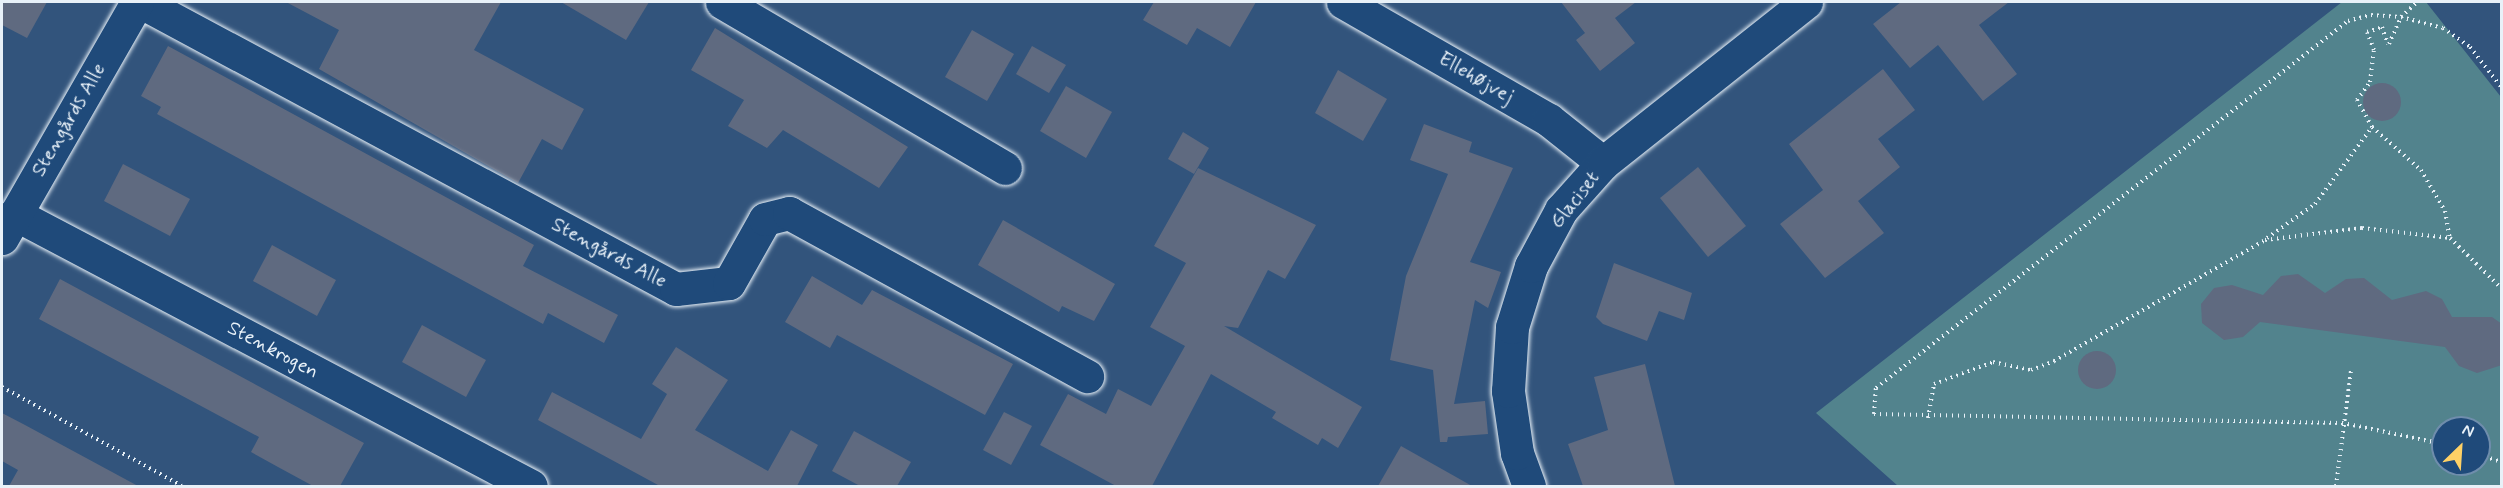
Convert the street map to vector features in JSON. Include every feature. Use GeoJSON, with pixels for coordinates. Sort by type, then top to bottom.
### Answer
{"type":"FeatureCollection","features":[{"type":"Feature","properties":{"kind":"street","name":"Stengårds Alle"},"geometry":{"type":"LineString","coordinates":[[8,226],[139,2],[676,289],[729,283],[765,219],[789,213],[1087,376]]}},
{"type":"Feature","properties":{"kind":"street"},"geometry":{"type":"LineString","coordinates":[[723,2],[1005,168]]}},
{"type":"Feature","properties":{"kind":"street","name":"Ellehøjvej"},"geometry":{"type":"LineString","coordinates":[[1343,2],[1549,120],[1603,163]]}},
{"type":"Feature","properties":{"kind":"street","name":"Glaciset"},"geometry":{"type":"LineString","coordinates":[[1529,486],[1517,453],[1508,391],[1512,327],[1531,266],[1561,210],[1603,163],[1806,2]]}},
{"type":"Feature","properties":{"kind":"street","name":"Stenkrogen"},"geometry":{"type":"LineString","coordinates":[[8,226],[531,486]]}},
{"type":"Feature","properties":{"kind":"path"},"geometry":{"type":"LineString","coordinates":[[2417,2],[2401,17],[2388,44],[2382,27],[2367,32],[2374,50],[2370,82],[2357,100],[2372,128],[2421,170],[2445,211],[2450,238],[2502,289]]}},
{"type":"Feature","properties":{"kind":"path"},"geometry":{"type":"LineString","coordinates":[[2431,441],[2343,423],[1928,418],[1874,414],[1876,388],[2348,21],[2371,15],[2401,17],[2443,28],[2470,47],[2502,88]]}},
{"type":"Feature","properties":{"kind":"path"},"geometry":{"type":"LineString","coordinates":[[1928,418],[1934,384],[1993,362],[2031,370],[2054,362],[2265,240],[2315,204],[2372,128]]}},
{"type":"Feature","properties":{"kind":"path"},"geometry":{"type":"LineString","coordinates":[[2265,240],[2362,228],[2450,238]]}},
{"type":"Feature","properties":{"kind":"path"},"geometry":{"type":"LineString","coordinates":[[2336,486],[2351,371]]}},
{"type":"Feature","properties":{"kind":"path"},"geometry":{"type":"LineString","coordinates":[[2,387],[183,486]]}},
{"type":"Feature","properties":{"kind":"green space"},"geometry":{"type":"Polygon","coordinates":[[[2342,2],[2426,2],[2501,97],[2501,486],[1898,486],[1816,413],[2342,2]]]}},
{"type":"Feature","properties":{"kind":"building"},"geometry":{"type":"Polygon","coordinates":[[[2,2],[47,2],[27,38],[2,25],[2,2]]]}},
{"type":"Feature","properties":{"kind":"building"},"geometry":{"type":"Polygon","coordinates":[[[286,2],[501,2],[474,50],[584,109],[562,150],[542,139],[518,183],[319,69],[339,30],[286,2]]]}},
{"type":"Feature","properties":{"kind":"building"},"geometry":{"type":"Polygon","coordinates":[[[561,2],[649,2],[626,40],[561,2]]]}},
{"type":"Feature","properties":{"kind":"building"},"geometry":{"type":"Polygon","coordinates":[[[1154,2],[1256,2],[1230,47],[1197,28],[1187,45],[1143,20],[1154,2]]]}},
{"type":"Feature","properties":{"kind":"building"},"geometry":{"type":"Polygon","coordinates":[[[1561,2],[1636,2],[1615,18],[1635,43],[1600,71],[1576,40],[1585,33],[1561,2]]]}},
{"type":"Feature","properties":{"kind":"building"},"geometry":{"type":"Polygon","coordinates":[[[1901,2],[2009,2],[1979,25],[2017,74],[1983,101],[1938,45],[1910,68],[1873,24],[1901,2]]]}},
{"type":"Feature","properties":{"kind":"building"},"geometry":{"type":"Polygon","coordinates":[[[715,28],[908,147],[879,188],[783,130],[767,148],[728,126],[744,100],[691,70],[715,28]]]}},
{"type":"Feature","properties":{"kind":"building"},"geometry":{"type":"Polygon","coordinates":[[[972,30],[1014,54],[987,101],[945,77],[972,30]]]}},
{"type":"Feature","properties":{"kind":"building"},"geometry":{"type":"Polygon","coordinates":[[[168,46],[534,245],[523,266],[618,315],[604,343],[548,313],[543,324],[157,114],[161,107],[141,96],[168,46]]]}},
{"type":"Feature","properties":{"kind":"building"},"geometry":{"type":"Polygon","coordinates":[[[1032,46],[1066,65],[1049,93],[1016,74],[1032,46]]]}},
{"type":"Feature","properties":{"kind":"building"},"geometry":{"type":"Polygon","coordinates":[[[1883,69],[1915,110],[1878,139],[1900,167],[1858,201],[1884,233],[1825,278],[1780,224],[1823,190],[1789,144],[1883,69]]]}},
{"type":"Feature","properties":{"kind":"building"},"geometry":{"type":"Polygon","coordinates":[[[1338,70],[1387,99],[1363,141],[1315,113],[1338,70]]]}},
{"type":"Feature","properties":{"kind":"building"},"geometry":{"type":"Polygon","coordinates":[[[2382,83],[2395,89],[2401,102],[2395,115],[2382,121],[2369,115],[2363,102],[2369,89],[2382,83]]]}},
{"type":"Feature","properties":{"kind":"building"},"geometry":{"type":"Polygon","coordinates":[[[1066,86],[1112,112],[1086,158],[1040,131],[1066,86]]]}},
{"type":"Feature","properties":{"kind":"building"},"geometry":{"type":"Polygon","coordinates":[[[1424,124],[1472,142],[1469,152],[1513,168],[1470,262],[1501,272],[1488,308],[1475,300],[1454,404],[1485,401],[1488,434],[1448,437],[1447,442],[1440,442],[1433,370],[1390,360],[1406,276],[1448,174],[1410,160],[1424,124]]]}},
{"type":"Feature","properties":{"kind":"building"},"geometry":{"type":"Polygon","coordinates":[[[1183,132],[1209,148],[1194,174],[1168,159],[1183,132]]]}},
{"type":"Feature","properties":{"kind":"building"},"geometry":{"type":"Polygon","coordinates":[[[123,164],[190,199],[170,236],[104,201],[123,164]]]}},
{"type":"Feature","properties":{"kind":"building"},"geometry":{"type":"Polygon","coordinates":[[[1698,167],[1746,226],[1708,257],[1660,198],[1698,167]]]}},
{"type":"Feature","properties":{"kind":"building"},"geometry":{"type":"Polygon","coordinates":[[[1198,168],[1316,225],[1285,279],[1268,270],[1238,328],[1224,326],[1362,407],[1338,448],[1322,438],[1318,445],[1272,418],[1276,412],[1211,374],[1152,486],[1116,486],[1040,445],[1068,394],[1106,414],[1118,389],[1151,406],[1185,346],[1150,327],[1186,263],[1154,246],[1198,168]]]}},
{"type":"Feature","properties":{"kind":"building"},"geometry":{"type":"Polygon","coordinates":[[[1003,220],[1115,284],[1094,321],[1062,306],[1059,312],[978,265],[1003,220]]]}},
{"type":"Feature","properties":{"kind":"building"},"geometry":{"type":"Polygon","coordinates":[[[272,245],[336,280],[317,316],[253,281],[272,245]]]}},
{"type":"Feature","properties":{"kind":"building"},"geometry":{"type":"Polygon","coordinates":[[[1614,263],[1692,293],[1684,320],[1659,311],[1647,341],[1603,324],[1596,317],[1614,263]]]}},
{"type":"Feature","properties":{"kind":"building"},"geometry":{"type":"Polygon","coordinates":[[[2298,274],[2325,293],[2346,279],[2364,278],[2392,300],[2426,291],[2442,299],[2452,317],[2492,317],[2502,324],[2502,365],[2477,373],[2459,366],[2445,347],[2260,322],[2243,337],[2224,340],[2202,323],[2201,304],[2214,288],[2232,285],[2263,295],[2281,276],[2298,274]]]}},
{"type":"Feature","properties":{"kind":"building"},"geometry":{"type":"Polygon","coordinates":[[[812,276],[862,305],[872,290],[1013,364],[985,415],[837,335],[830,348],[785,322],[812,276]]]}},
{"type":"Feature","properties":{"kind":"building"},"geometry":{"type":"Polygon","coordinates":[[[60,279],[364,443],[340,486],[313,486],[278,467],[251,452],[259,437],[39,319],[60,279]]]}},
{"type":"Feature","properties":{"kind":"building"},"geometry":{"type":"Polygon","coordinates":[[[422,325],[486,360],[466,397],[402,362],[422,325]]]}},
{"type":"Feature","properties":{"kind":"building"},"geometry":{"type":"Polygon","coordinates":[[[676,347],[728,380],[695,430],[768,471],[791,430],[818,445],[797,486],[658,485],[538,420],[552,392],[641,439],[667,394],[652,384],[676,347]]]}},
{"type":"Feature","properties":{"kind":"building"},"geometry":{"type":"Polygon","coordinates":[[[2097,351],[2110,357],[2116,370],[2110,383],[2097,389],[2084,383],[2078,370],[2084,357],[2097,351]]]}},
{"type":"Feature","properties":{"kind":"building"},"geometry":{"type":"Polygon","coordinates":[[[1645,364],[1675,486],[1583,486],[1568,444],[1608,430],[1594,377],[1645,364]]]}},
{"type":"Feature","properties":{"kind":"building"},"geometry":{"type":"Polygon","coordinates":[[[1004,412],[1032,426],[1011,465],[983,450],[1004,412]]]}},
{"type":"Feature","properties":{"kind":"building"},"geometry":{"type":"Polygon","coordinates":[[[2,413],[138,486],[9,486],[18,470],[2,461],[2,413]]]}},
{"type":"Feature","properties":{"kind":"building"},"geometry":{"type":"Polygon","coordinates":[[[854,431],[911,462],[897,486],[860,486],[832,471],[854,431]]]}},
{"type":"Feature","properties":{"kind":"building"},"geometry":{"type":"Polygon","coordinates":[[[1401,446],[1472,486],[1378,486],[1401,446]]]}}]}
